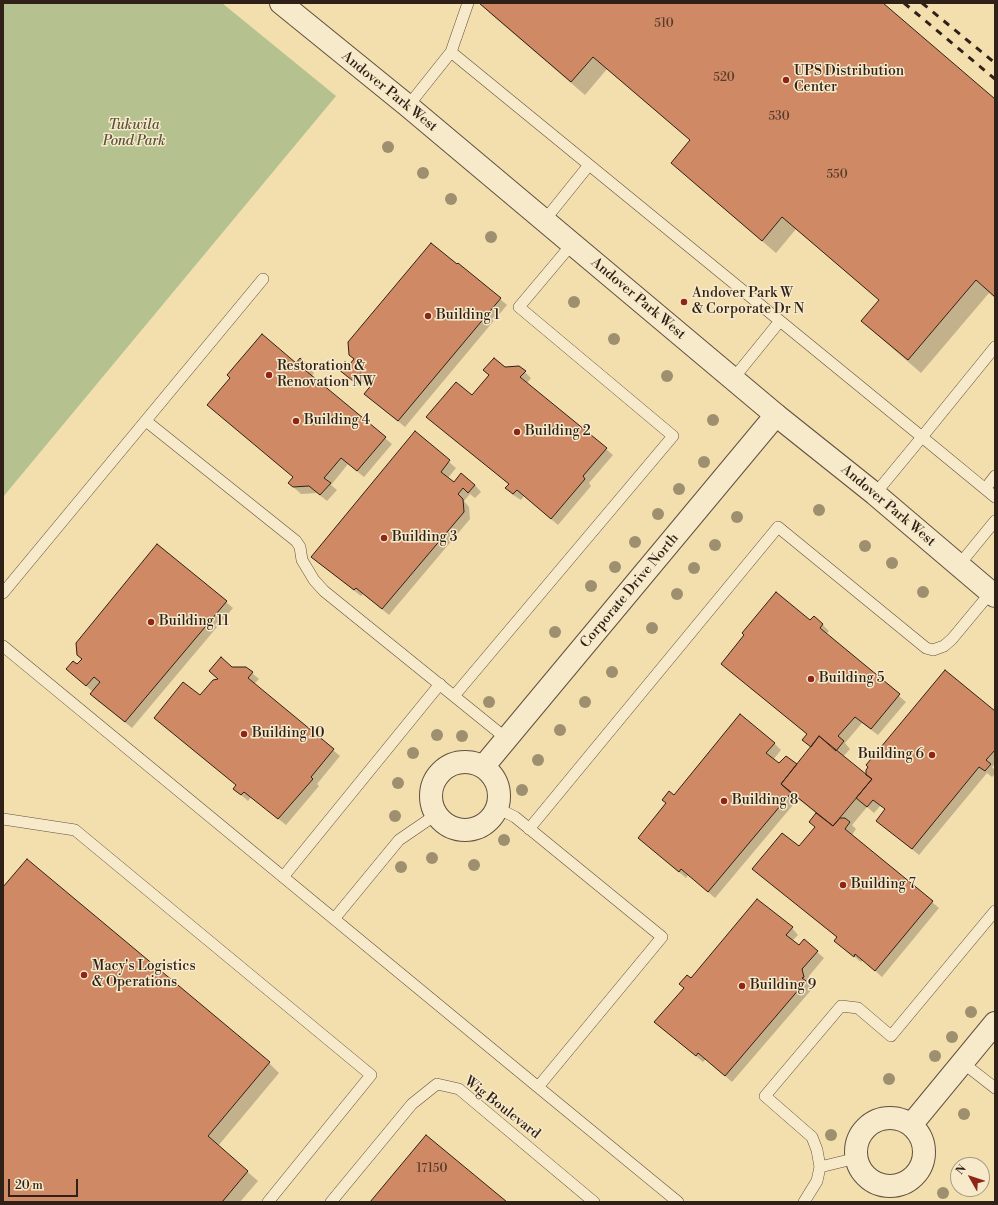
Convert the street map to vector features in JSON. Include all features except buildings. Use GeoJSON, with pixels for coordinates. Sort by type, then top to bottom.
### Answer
{"type":"FeatureCollection","features":[{"type":"Feature","properties":{"kind":"street","name":"Andover Park West"},"geometry":{"type":"LineString","coordinates":[[281,3],[408,106],[776,415],[875,494],[993,594]]}},
{"type":"Feature","properties":{"kind":"street","name":"Corporate Drive North"},"geometry":{"type":"LineString","coordinates":[[483,767],[776,415]]}},
{"type":"Feature","properties":{"kind":"street"},"geometry":{"type":"LineString","coordinates":[[463,762],[474,763],[483,767],[492,775],[498,786],[499,797],[497,808],[491,818],[482,826],[471,830],[448,826],[436,814],[431,799],[432,789],[436,778],[443,770],[452,765],[463,762]]}},
{"type":"Feature","properties":{"kind":"street"},"geometry":{"type":"LineString","coordinates":[[911,1125],[995,1023]]}},
{"type":"Feature","properties":{"kind":"street"},"geometry":{"type":"LineString","coordinates":[[891,1117],[902,1120],[911,1125],[919,1134],[923,1144],[924,1156],[920,1167],[913,1176],[903,1183],[892,1186],[881,1185],[870,1180],[862,1172],[857,1158],[856,1151],[858,1140],[863,1131],[870,1123],[880,1119],[891,1117]]}},
{"type":"Feature","properties":{"kind":"lane"},"geometry":{"type":"LineString","coordinates":[[408,106],[451,52],[468,3]]}},
{"type":"Feature","properties":{"kind":"lane"},"geometry":{"type":"LineString","coordinates":[[451,52],[995,497]]}},
{"type":"Feature","properties":{"kind":"lane"},"geometry":{"type":"LineString","coordinates":[[544,221],[589,165]]}},
{"type":"Feature","properties":{"kind":"lane"},"geometry":{"type":"LineString","coordinates":[[454,696],[673,436],[519,308],[572,244]]}},
{"type":"Feature","properties":{"kind":"lane"},"geometry":{"type":"LineString","coordinates":[[3,593],[263,279]]}},
{"type":"Feature","properties":{"kind":"lane"},"geometry":{"type":"LineString","coordinates":[[733,378],[780,321]]}},
{"type":"Feature","properties":{"kind":"lane"},"geometry":{"type":"LineString","coordinates":[[875,494],[995,347]]}},
{"type":"Feature","properties":{"kind":"lane"},"geometry":{"type":"LineString","coordinates":[[146,421],[296,541],[300,547],[302,560],[314,580],[324,591],[507,739]]}},
{"type":"Feature","properties":{"kind":"lane"},"geometry":{"type":"LineString","coordinates":[[985,489],[995,476]]}},
{"type":"Feature","properties":{"kind":"lane"},"geometry":{"type":"LineString","coordinates":[[959,565],[995,521]]}},
{"type":"Feature","properties":{"kind":"lane"},"geometry":{"type":"LineString","coordinates":[[529,829],[778,527],[926,648],[933,650],[944,646],[993,594]]}},
{"type":"Feature","properties":{"kind":"lane"},"geometry":{"type":"LineString","coordinates":[[3,646],[678,1202]]}},
{"type":"Feature","properties":{"kind":"lane"},"geometry":{"type":"LineString","coordinates":[[283,877],[440,684]]}},
{"type":"Feature","properties":{"kind":"lane"},"geometry":{"type":"LineString","coordinates":[[497,808],[514,816],[662,937],[538,1087]]}},
{"type":"Feature","properties":{"kind":"lane"},"geometry":{"type":"LineString","coordinates":[[334,919],[399,840],[436,814]]}},
{"type":"Feature","properties":{"kind":"lane"},"geometry":{"type":"LineString","coordinates":[[3,819],[75,830],[371,1075],[268,1202]]}},
{"type":"Feature","properties":{"kind":"lane"},"geometry":{"type":"LineString","coordinates":[[804,1202],[817,1181],[820,1167],[817,1150],[812,1138],[765,1096],[841,1006],[858,1008],[891,1036],[995,911]]}},
{"type":"Feature","properties":{"kind":"lane"},"geometry":{"type":"LineString","coordinates":[[963,1062],[995,1088]]}},
{"type":"Feature","properties":{"kind":"lane","name":"Wig Boulevard"},"geometry":{"type":"LineString","coordinates":[[331,1202],[412,1104],[437,1084],[458,1089],[594,1202]]}},
{"type":"Feature","properties":{"kind":"lane"},"geometry":{"type":"LineString","coordinates":[[820,1167],[857,1158]]}},
{"type":"Feature","properties":{"kind":"green space","name":"Tukwila Pond Park"},"geometry":{"type":"Polygon","coordinates":[[[3,3],[222,3],[336,96],[3,497],[3,3]]]}},
{"type":"Feature","properties":{"kind":"railway"},"geometry":{"type":"LineString","coordinates":[[904,3],[995,79]]}},
{"type":"Feature","properties":{"kind":"railway"},"geometry":{"type":"LineString","coordinates":[[922,3],[995,63]]}},
{"type":"Feature","properties":{"kind":"place","name":"UPS Distribution Center"},"geometry":{"type":"Point","coordinates":[786,80]}},
{"type":"Feature","properties":{"kind":"place","name":"Andover Park W & Corporate Dr N"},"geometry":{"type":"Point","coordinates":[684,302]}},
{"type":"Feature","properties":{"kind":"place","name":"Building 1"},"geometry":{"type":"Point","coordinates":[428,316]}},
{"type":"Feature","properties":{"kind":"place","name":"Restoration & Renovation NW"},"geometry":{"type":"Point","coordinates":[269,375]}},
{"type":"Feature","properties":{"kind":"place","name":"Building 4"},"geometry":{"type":"Point","coordinates":[296,421]}},
{"type":"Feature","properties":{"kind":"place","name":"Building 2"},"geometry":{"type":"Point","coordinates":[517,432]}},
{"type":"Feature","properties":{"kind":"place","name":"Building 3"},"geometry":{"type":"Point","coordinates":[384,538]}},
{"type":"Feature","properties":{"kind":"place","name":"Building 11"},"geometry":{"type":"Point","coordinates":[151,622]}},
{"type":"Feature","properties":{"kind":"place","name":"Building 5"},"geometry":{"type":"Point","coordinates":[811,679]}},
{"type":"Feature","properties":{"kind":"place","name":"Building 10"},"geometry":{"type":"Point","coordinates":[244,734]}},
{"type":"Feature","properties":{"kind":"place","name":"Building 6"},"geometry":{"type":"Point","coordinates":[932,755]}},
{"type":"Feature","properties":{"kind":"place","name":"Building 8"},"geometry":{"type":"Point","coordinates":[724,801]}},
{"type":"Feature","properties":{"kind":"place","name":"Building 7"},"geometry":{"type":"Point","coordinates":[843,885]}},
{"type":"Feature","properties":{"kind":"place","name":"Macy's Logistics & Operations"},"geometry":{"type":"Point","coordinates":[84,975]}},
{"type":"Feature","properties":{"kind":"place","name":"Building 9"},"geometry":{"type":"Point","coordinates":[742,986]}}]}
